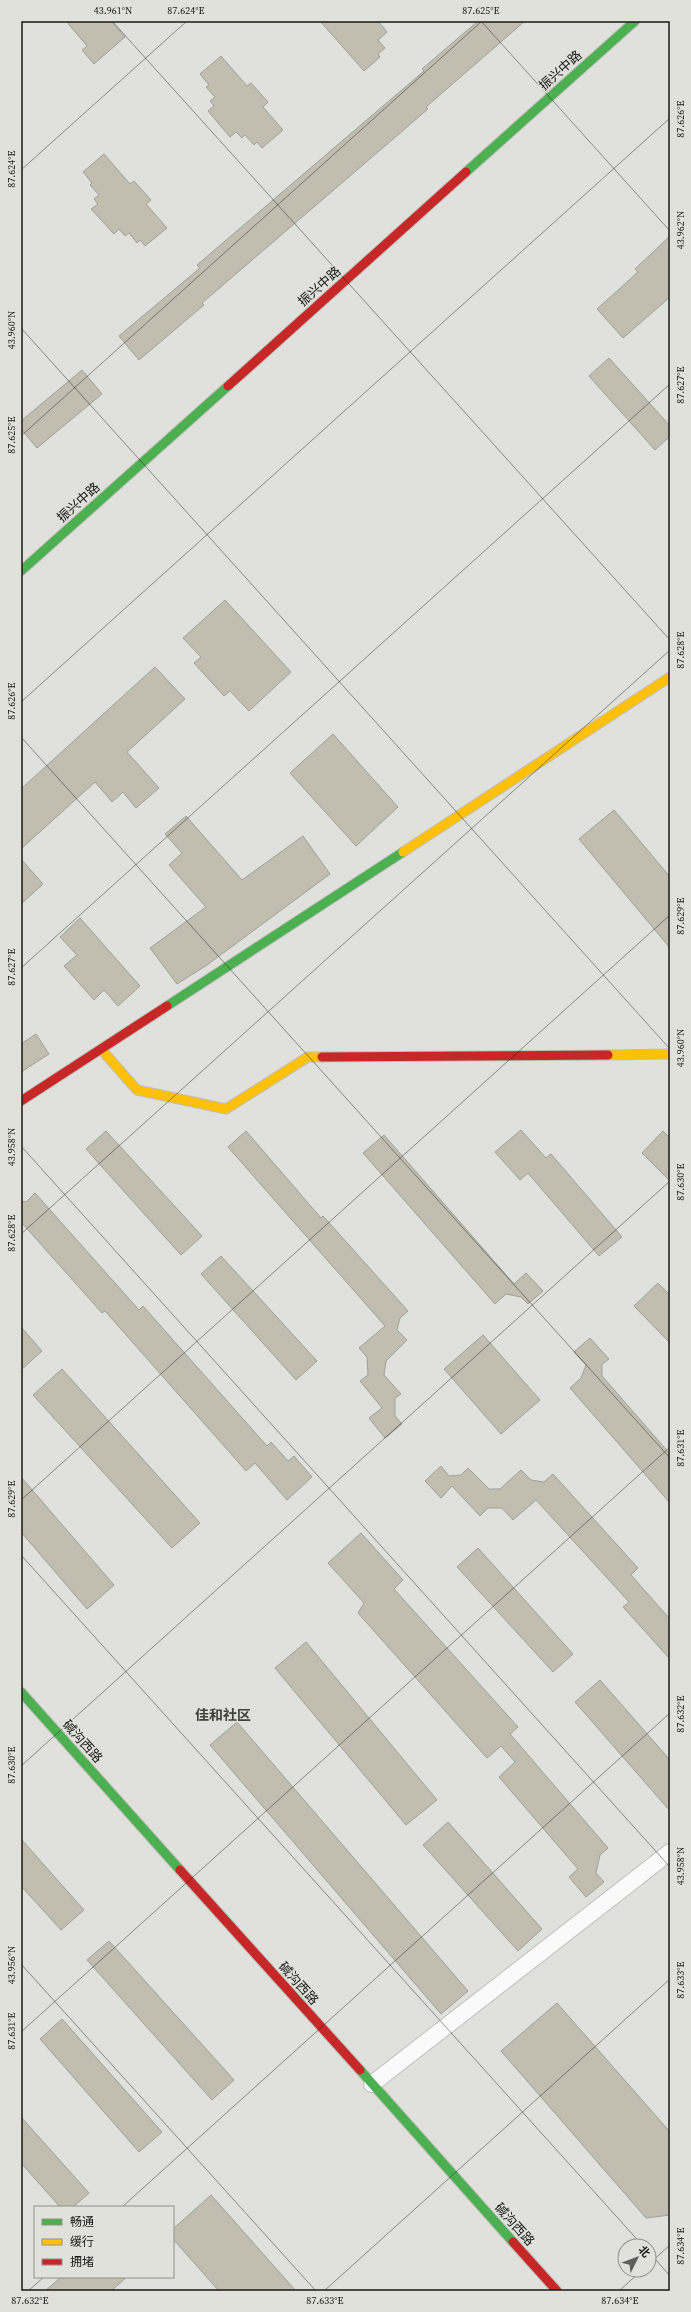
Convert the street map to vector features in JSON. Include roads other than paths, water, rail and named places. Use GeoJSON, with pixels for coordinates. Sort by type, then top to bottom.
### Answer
{"type":"FeatureCollection","features":[{"type":"Feature","properties":{"kind":"street","name":"振兴中路"},"geometry":{"type":"LineString","coordinates":[[21,571],[635,21]]}},
{"type":"Feature","properties":{"kind":"street"},"geometry":{"type":"LineString","coordinates":[[21,1101],[670,677]]}},
{"type":"Feature","properties":{"kind":"street"},"geometry":{"type":"LineString","coordinates":[[101,1049],[137,1090],[226,1108],[308,1057],[670,1054]]}},
{"type":"Feature","properties":{"kind":"street","name":"碱沟西路"},"geometry":{"type":"LineString","coordinates":[[21,1692],[557,2291]]}},
{"type":"Feature","properties":{"kind":"street"},"geometry":{"type":"LineString","coordinates":[[372,2084],[670,1852]]}},
{"type":"Feature","properties":{"kind":"district","name":"佳和社区"},"geometry":{"type":"Point","coordinates":[223,1715]}}]}
